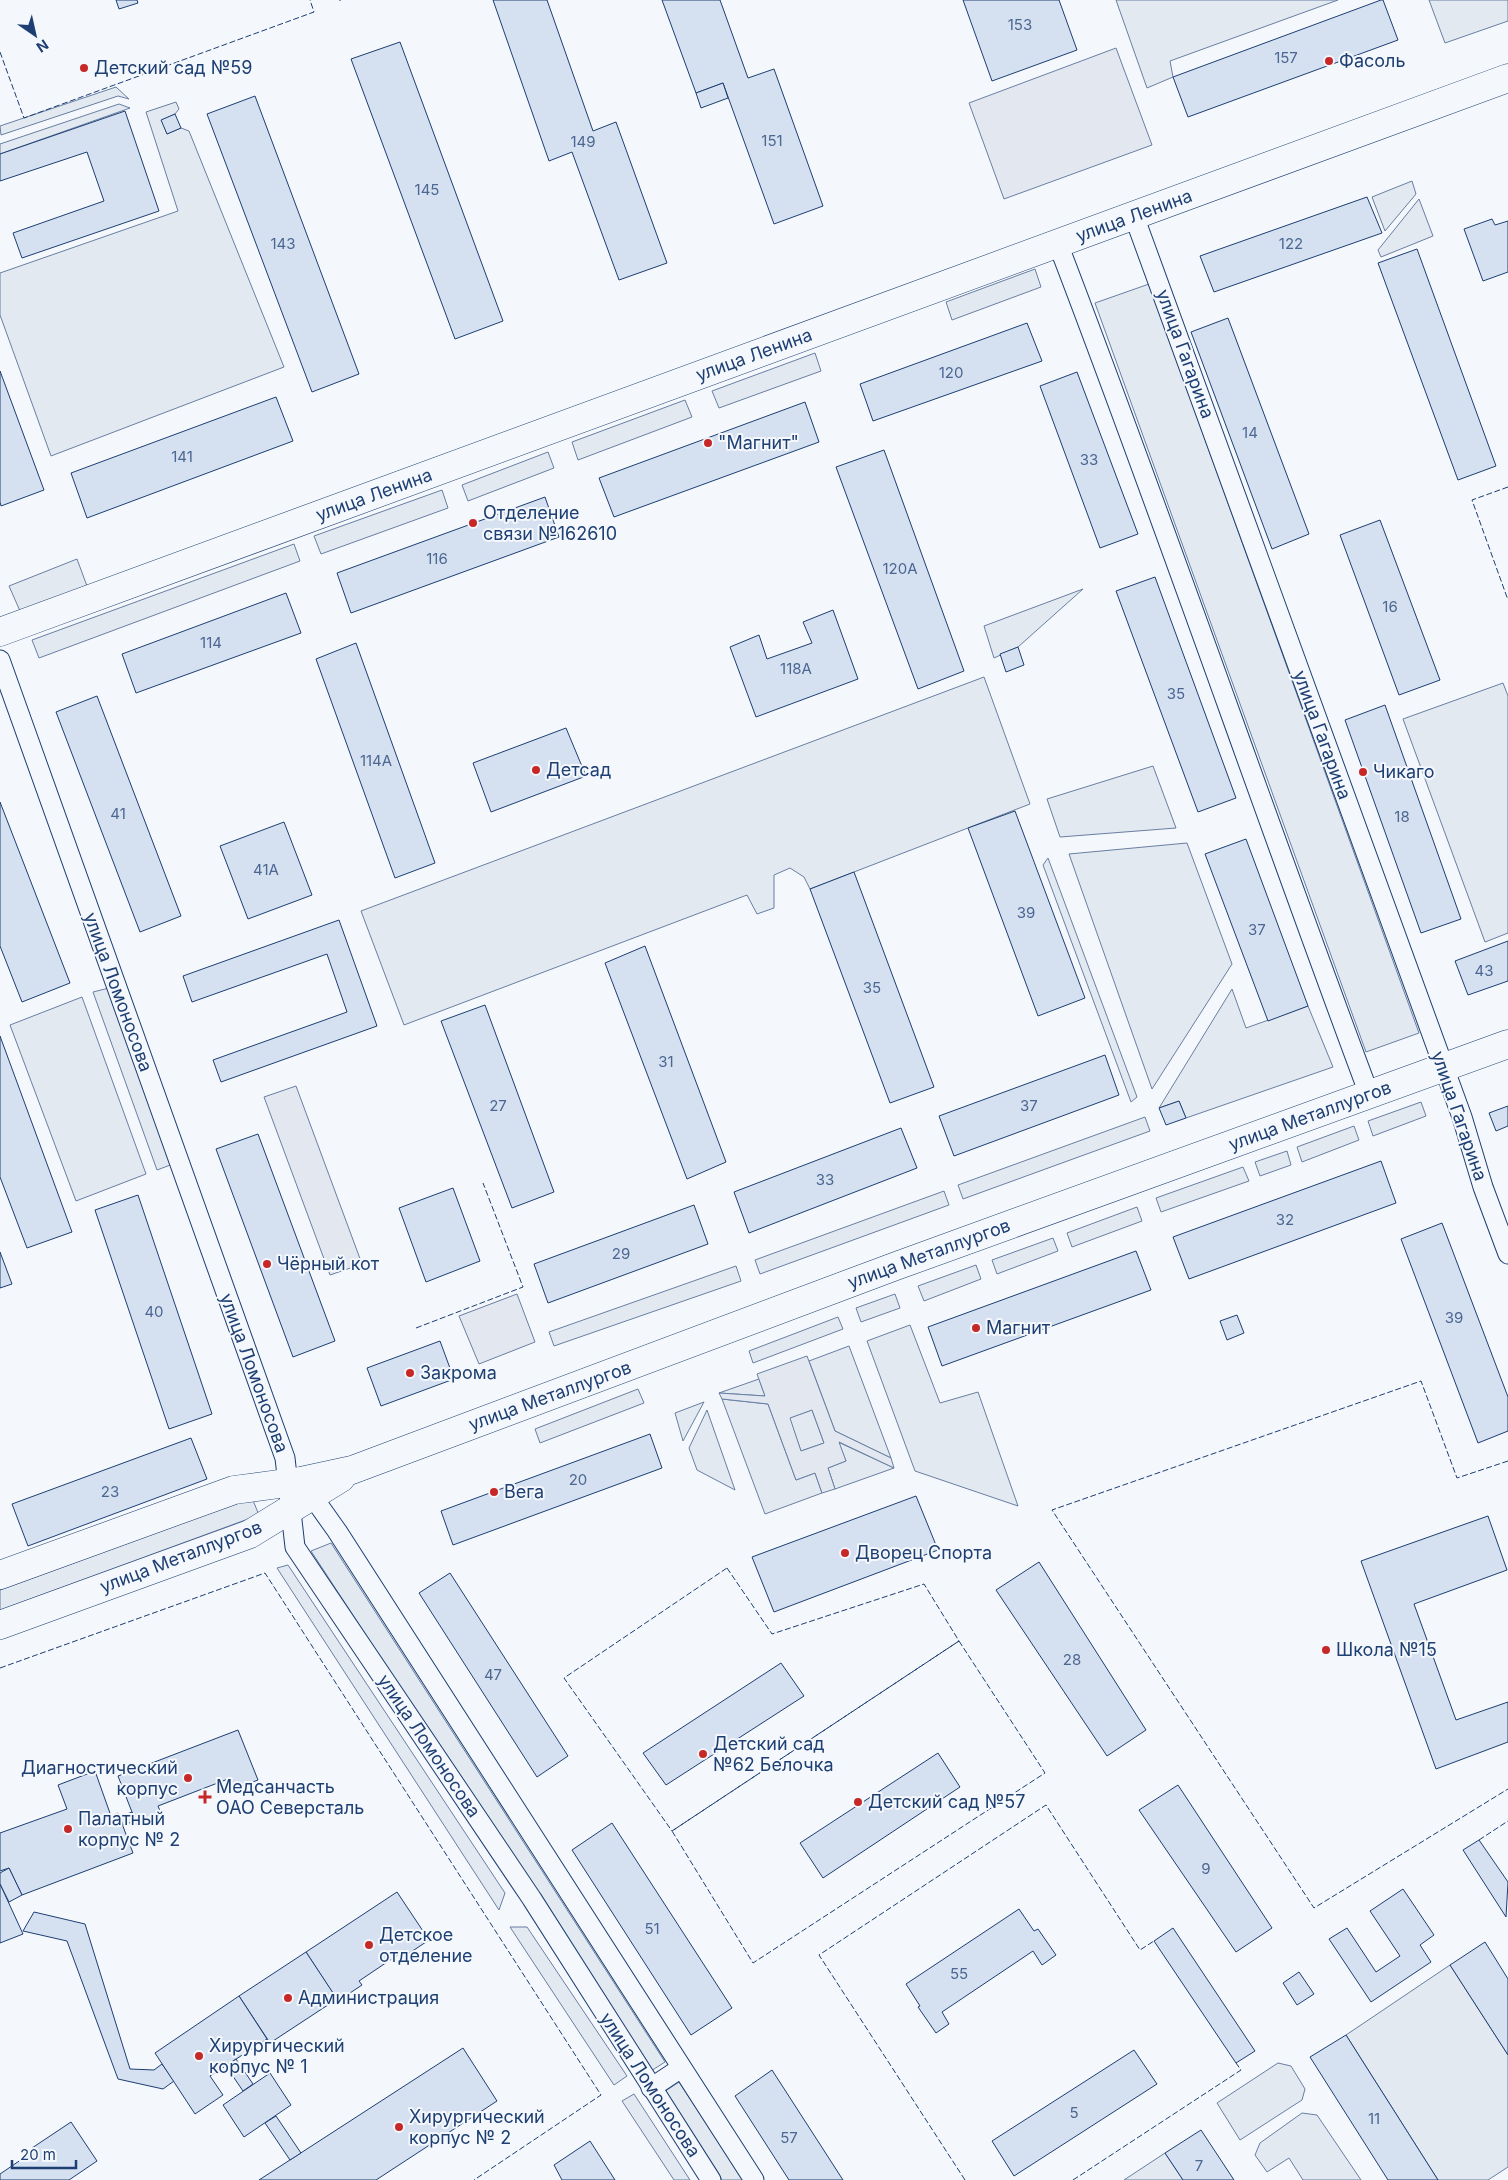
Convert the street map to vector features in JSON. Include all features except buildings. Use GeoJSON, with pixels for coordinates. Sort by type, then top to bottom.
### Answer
{"type":"FeatureCollection","features":[{"type":"Feature","properties":{"kind":"street","name":"улица Ленина"},"geometry":{"type":"LineString","coordinates":[[0,632],[1508,78]]}},
{"type":"Feature","properties":{"kind":"street","name":"улица Гагарина"},"geometry":{"type":"LineString","coordinates":[[1134,216],[1444,1069],[1508,1254]]}},
{"type":"Feature","properties":{"kind":"street"},"geometry":{"type":"LineString","coordinates":[[1058,244],[1169,543],[1264,811],[1369,1094]]}},
{"type":"Feature","properties":{"kind":"street","name":"улица Ломоносова"},"geometry":{"type":"LineString","coordinates":[[0,660],[295,1486],[295,1548],[532,1899],[711,2180]]}},
{"type":"Feature","properties":{"kind":"street","name":"улица Металлургов"},"geometry":{"type":"LineString","coordinates":[[0,1575],[234,1490],[295,1486],[352,1470],[880,1272],[1369,1094],[1444,1069],[1508,1044]]}},
{"type":"Feature","properties":{"kind":"street","name":"улица Металлургов"},"geometry":{"type":"LineString","coordinates":[[0,1625],[250,1534],[295,1486]]}},
{"type":"Feature","properties":{"kind":"street","name":"улица Ломоносова"},"geometry":{"type":"LineString","coordinates":[[295,1486],[348,1547],[754,2180]]}},
{"type":"Feature","properties":{"kind":"street"},"geometry":{"type":"LineString","coordinates":[[651,2088],[681,2068]]}},
{"type":"Feature","properties":{"kind":"shaded area"},"geometry":{"type":"Polygon","coordinates":[[[1116,0],[1338,0],[1170,61],[1173,77],[1147,88],[1116,0]]]}},
{"type":"Feature","properties":{"kind":"shaded area"},"geometry":{"type":"Polygon","coordinates":[[[1429,0],[1508,0],[1508,21],[1445,43],[1429,0]]]}},
{"type":"Feature","properties":{"kind":"shaded area"},"geometry":{"type":"Polygon","coordinates":[[[1116,48],[1152,145],[1004,199],[969,103],[1116,48]]]}},
{"type":"Feature","properties":{"kind":"shaded area"},"geometry":{"type":"Polygon","coordinates":[[[116,87],[129,99],[118,96],[1,135],[0,126],[116,87]]]}},
{"type":"Feature","properties":{"kind":"shaded area"},"geometry":{"type":"Polygon","coordinates":[[[176,102],[179,109],[175,114],[162,120],[167,134],[181,128],[189,131],[284,367],[51,456],[0,315],[0,273],[178,211],[146,112],[176,102]]]}},
{"type":"Feature","properties":{"kind":"shaded area"},"geometry":{"type":"Polygon","coordinates":[[[119,104],[130,108],[0,154],[0,144],[119,104]]]}},
{"type":"Feature","properties":{"kind":"shaded area"},"geometry":{"type":"Polygon","coordinates":[[[1412,181],[1416,194],[1385,231],[1372,197],[1412,181]]]}},
{"type":"Feature","properties":{"kind":"shaded area"},"geometry":{"type":"Polygon","coordinates":[[[1419,199],[1433,236],[1381,257],[1378,250],[1419,199]]]}},
{"type":"Feature","properties":{"kind":"shaded area"},"geometry":{"type":"Polygon","coordinates":[[[1035,269],[1041,287],[952,320],[946,302],[1035,269]]]}},
{"type":"Feature","properties":{"kind":"shaded area"},"geometry":{"type":"Polygon","coordinates":[[[1149,284],[1419,1033],[1366,1052],[1095,303],[1149,284]]]}},
{"type":"Feature","properties":{"kind":"shaded area"},"geometry":{"type":"Polygon","coordinates":[[[815,353],[821,371],[719,408],[712,391],[815,353]]]}},
{"type":"Feature","properties":{"kind":"shaded area"},"geometry":{"type":"Polygon","coordinates":[[[685,400],[692,417],[578,460],[572,442],[685,400]]]}},
{"type":"Feature","properties":{"kind":"shaded area"},"geometry":{"type":"Polygon","coordinates":[[[548,452],[554,468],[468,501],[462,485],[548,452]]]}},
{"type":"Feature","properties":{"kind":"shaded area"},"geometry":{"type":"Polygon","coordinates":[[[442,490],[448,508],[321,554],[314,536],[442,490]]]}},
{"type":"Feature","properties":{"kind":"shaded area"},"geometry":{"type":"Polygon","coordinates":[[[294,544],[300,561],[39,658],[32,640],[294,544]]]}},
{"type":"Feature","properties":{"kind":"shaded area"},"geometry":{"type":"Polygon","coordinates":[[[77,559],[87,586],[20,611],[9,586],[77,559]]]}},
{"type":"Feature","properties":{"kind":"shaded area"},"geometry":{"type":"Polygon","coordinates":[[[1083,589],[1018,647],[994,658],[984,626],[1083,589]]]}},
{"type":"Feature","properties":{"kind":"shaded area"},"geometry":{"type":"Polygon","coordinates":[[[984,677],[1030,804],[810,889],[804,877],[790,868],[774,875],[774,908],[757,914],[747,895],[404,1025],[361,911],[984,677]]]}},
{"type":"Feature","properties":{"kind":"shaded area"},"geometry":{"type":"Polygon","coordinates":[[[1503,683],[1508,696],[1508,933],[1485,942],[1403,719],[1503,683]]]}},
{"type":"Feature","properties":{"kind":"shaded area"},"geometry":{"type":"Polygon","coordinates":[[[1153,766],[1176,828],[1060,837],[1047,799],[1153,766]]]}},
{"type":"Feature","properties":{"kind":"shaded area"},"geometry":{"type":"Polygon","coordinates":[[[1187,843],[1232,964],[1152,1089],[1069,854],[1187,843]]]}},
{"type":"Feature","properties":{"kind":"shaded area"},"geometry":{"type":"Polygon","coordinates":[[[1048,858],[1137,1097],[1131,1102],[1043,865],[1048,858]]]}},
{"type":"Feature","properties":{"kind":"shaded area"},"geometry":{"type":"Polygon","coordinates":[[[109,988],[173,1164],[157,1170],[93,992],[109,988]]]}},
{"type":"Feature","properties":{"kind":"shaded area"},"geometry":{"type":"Polygon","coordinates":[[[1232,989],[1246,1028],[1308,1006],[1333,1067],[1186,1118],[1179,1101],[1159,1108],[1232,989]]]}},
{"type":"Feature","properties":{"kind":"shaded area"},"geometry":{"type":"Polygon","coordinates":[[[82,997],[146,1174],[76,1201],[10,1025],[82,997]]]}},
{"type":"Feature","properties":{"kind":"shaded area"},"geometry":{"type":"Polygon","coordinates":[[[296,1086],[362,1264],[330,1275],[264,1097],[296,1086]]]}},
{"type":"Feature","properties":{"kind":"shaded area"},"geometry":{"type":"Polygon","coordinates":[[[1421,1102],[1426,1116],[1373,1136],[1368,1121],[1421,1102]]]}},
{"type":"Feature","properties":{"kind":"shaded area"},"geometry":{"type":"Polygon","coordinates":[[[1145,1117],[1150,1131],[963,1199],[958,1185],[1145,1117]]]}},
{"type":"Feature","properties":{"kind":"shaded area"},"geometry":{"type":"Polygon","coordinates":[[[1354,1126],[1359,1140],[1302,1162],[1297,1147],[1354,1126]]]}},
{"type":"Feature","properties":{"kind":"shaded area"},"geometry":{"type":"Polygon","coordinates":[[[1287,1151],[1291,1165],[1260,1176],[1255,1162],[1287,1151]]]}},
{"type":"Feature","properties":{"kind":"shaded area"},"geometry":{"type":"Polygon","coordinates":[[[1243,1167],[1249,1181],[1161,1212],[1156,1198],[1243,1167]]]}},
{"type":"Feature","properties":{"kind":"shaded area"},"geometry":{"type":"Polygon","coordinates":[[[944,1191],[949,1205],[760,1274],[755,1260],[944,1191]]]}},
{"type":"Feature","properties":{"kind":"shaded area"},"geometry":{"type":"Polygon","coordinates":[[[1137,1207],[1142,1221],[1072,1247],[1067,1233],[1137,1207]]]}},
{"type":"Feature","properties":{"kind":"shaded area"},"geometry":{"type":"Polygon","coordinates":[[[1053,1238],[1058,1251],[997,1274],[992,1260],[1053,1238]]]}},
{"type":"Feature","properties":{"kind":"shaded area"},"geometry":{"type":"Polygon","coordinates":[[[976,1265],[981,1279],[924,1301],[918,1286],[976,1265]]]}},
{"type":"Feature","properties":{"kind":"shaded area"},"geometry":{"type":"Polygon","coordinates":[[[736,1266],[741,1281],[554,1346],[549,1332],[736,1266]]]}},
{"type":"Feature","properties":{"kind":"shaded area"},"geometry":{"type":"Polygon","coordinates":[[[517,1294],[535,1342],[479,1364],[459,1316],[517,1294]]]}},
{"type":"Feature","properties":{"kind":"shaded area"},"geometry":{"type":"Polygon","coordinates":[[[895,1294],[900,1308],[861,1322],[856,1308],[895,1294]]]}},
{"type":"Feature","properties":{"kind":"shaded area"},"geometry":{"type":"Polygon","coordinates":[[[838,1317],[843,1329],[753,1363],[749,1351],[838,1317]]]}},
{"type":"Feature","properties":{"kind":"shaded area"},"geometry":{"type":"Polygon","coordinates":[[[910,1325],[940,1403],[978,1392],[1018,1506],[915,1471],[867,1341],[910,1325]]]}},
{"type":"Feature","properties":{"kind":"shaded area"},"geometry":{"type":"Polygon","coordinates":[[[849,1346],[891,1458],[835,1431],[809,1361],[849,1346]]]}},
{"type":"Feature","properties":{"kind":"shaded area"},"geometry":{"type":"Polygon","coordinates":[[[807,1356],[835,1431],[891,1458],[894,1468],[839,1442],[846,1461],[828,1468],[835,1489],[822,1493],[815,1473],[796,1480],[768,1404],[722,1399],[719,1393],[765,1396],[757,1374],[807,1356]],[[812,1410],[790,1418],[801,1451],[824,1443],[812,1410]]]}},
{"type":"Feature","properties":{"kind":"shaded area"},"geometry":{"type":"Polygon","coordinates":[[[759,1379],[765,1396],[719,1393],[759,1379]]]}},
{"type":"Feature","properties":{"kind":"shaded area"},"geometry":{"type":"Polygon","coordinates":[[[638,1389],[644,1403],[540,1443],[535,1429],[638,1389]]]}},
{"type":"Feature","properties":{"kind":"shaded area"},"geometry":{"type":"Polygon","coordinates":[[[722,1399],[768,1404],[796,1480],[815,1473],[822,1493],[765,1514],[722,1399]]]}},
{"type":"Feature","properties":{"kind":"shaded area"},"geometry":{"type":"Polygon","coordinates":[[[704,1402],[683,1441],[675,1413],[704,1402]]]}},
{"type":"Feature","properties":{"kind":"shaded area"},"geometry":{"type":"Polygon","coordinates":[[[707,1410],[735,1490],[697,1470],[689,1448],[707,1410]]]}},
{"type":"Feature","properties":{"kind":"shaded area"},"geometry":{"type":"Polygon","coordinates":[[[812,1410],[824,1443],[801,1451],[789,1418],[812,1410]]]}},
{"type":"Feature","properties":{"kind":"shaded area"},"geometry":{"type":"Polygon","coordinates":[[[838,1442],[894,1468],[835,1489],[828,1468],[846,1461],[838,1442]]]}},
{"type":"Feature","properties":{"kind":"shaded area"},"geometry":{"type":"Polygon","coordinates":[[[252,1498],[259,1515],[0,1610],[0,1590],[252,1498]]]}},
{"type":"Feature","properties":{"kind":"shaded area"},"geometry":{"type":"Polygon","coordinates":[[[331,1543],[665,2062],[651,2071],[311,1551],[331,1543]]]}},
{"type":"Feature","properties":{"kind":"shaded area"},"geometry":{"type":"Polygon","coordinates":[[[288,1565],[505,1893],[499,1910],[277,1568],[288,1565]]]}},
{"type":"Feature","properties":{"kind":"shaded area"},"geometry":{"type":"Polygon","coordinates":[[[510,1927],[527,1927],[627,2076],[614,2085],[510,1927]]]}},
{"type":"Feature","properties":{"kind":"shaded area"},"geometry":{"type":"Polygon","coordinates":[[[1450,1965],[1508,2055],[1508,2167],[1488,2180],[1438,2180],[1346,2035],[1450,1965]]]}},
{"type":"Feature","properties":{"kind":"shaded area"},"geometry":{"type":"Polygon","coordinates":[[[1278,2063],[1291,2066],[1305,2089],[1302,2100],[1240,2140],[1217,2103],[1278,2063]]]}},
{"type":"Feature","properties":{"kind":"shaded area"},"geometry":{"type":"Polygon","coordinates":[[[679,2082],[743,2180],[722,2180],[664,2092],[679,2082]]]}},
{"type":"Feature","properties":{"kind":"shaded area"},"geometry":{"type":"Polygon","coordinates":[[[634,2094],[690,2180],[674,2180],[622,2101],[634,2094]]]}},
{"type":"Feature","properties":{"kind":"shaded area"},"geometry":{"type":"Polygon","coordinates":[[[1302,2113],[1317,2115],[1361,2180],[1303,2180],[1289,2158],[1267,2172],[1255,2155],[1260,2143],[1302,2113]]]}},
{"type":"Feature","properties":{"kind":"shaded area"},"geometry":{"type":"Polygon","coordinates":[[[1165,2153],[1183,2180],[1124,2180],[1165,2153]]]}},
{"type":"Feature","properties":{"kind":"fence"},"geometry":{"type":"LineString","coordinates":[[0,52],[24,118],[314,12],[310,0]]}},
{"type":"Feature","properties":{"kind":"fence"},"geometry":{"type":"LineString","coordinates":[[1508,487],[1472,500],[1508,600]]}},
{"type":"Feature","properties":{"kind":"fence"},"geometry":{"type":"LineString","coordinates":[[416,1328],[523,1287],[483,1183]]}},
{"type":"Feature","properties":{"kind":"fence"},"geometry":{"type":"LineString","coordinates":[[1508,1461],[1457,1478],[1421,1381],[1052,1510],[1314,1908],[1508,1789]]}},
{"type":"Feature","properties":{"kind":"fence"},"geometry":{"type":"LineString","coordinates":[[727,1568],[772,1634],[924,1584],[959,1641],[672,1831],[564,1678],[727,1568]]}},
{"type":"Feature","properties":{"kind":"fence"},"geometry":{"type":"LineString","coordinates":[[0,1668],[265,1573],[601,2095],[474,2180]]}},
{"type":"Feature","properties":{"kind":"fence"},"geometry":{"type":"LineString","coordinates":[[959,1641],[1045,1773],[753,1963],[672,1831],[959,1641]]}},
{"type":"Feature","properties":{"kind":"fence"},"geometry":{"type":"LineString","coordinates":[[965,2180],[819,1955],[1046,1805],[1140,1950],[1154,1941]]}},
{"type":"Feature","properties":{"kind":"fence"},"geometry":{"type":"LineString","coordinates":[[1479,1840],[1508,1821]]}},
{"type":"Feature","properties":{"kind":"fence"},"geometry":{"type":"LineString","coordinates":[[1073,2180],[1241,2070],[1236,2063]]}},
{"type":"Feature","properties":{"kind":"place","name":"Фасоль"},"geometry":{"type":"Point","coordinates":[1329,61]}},
{"type":"Feature","properties":{"kind":"place","name":"Детский сад №59"},"geometry":{"type":"Point","coordinates":[84,68]}},
{"type":"Feature","properties":{"kind":"place","name":"\"Магнит\""},"geometry":{"type":"Point","coordinates":[708,443]}},
{"type":"Feature","properties":{"kind":"place","name":"Отделение связи №162610"},"geometry":{"type":"Point","coordinates":[473,523]}},
{"type":"Feature","properties":{"kind":"place","name":"Детсад"},"geometry":{"type":"Point","coordinates":[536,770]}},
{"type":"Feature","properties":{"kind":"place","name":"Чикаго"},"geometry":{"type":"Point","coordinates":[1363,772]}},
{"type":"Feature","properties":{"kind":"place","name":"Чёрный кот"},"geometry":{"type":"Point","coordinates":[267,1264]}},
{"type":"Feature","properties":{"kind":"place","name":"Магнит"},"geometry":{"type":"Point","coordinates":[976,1328]}},
{"type":"Feature","properties":{"kind":"place","name":"Закрома"},"geometry":{"type":"Point","coordinates":[410,1373]}},
{"type":"Feature","properties":{"kind":"place","name":"Вега"},"geometry":{"type":"Point","coordinates":[494,1492]}},
{"type":"Feature","properties":{"kind":"place","name":"Дворец Спорта"},"geometry":{"type":"Point","coordinates":[845,1553]}},
{"type":"Feature","properties":{"kind":"place","name":"Школа №15"},"geometry":{"type":"Point","coordinates":[1326,1650]}},
{"type":"Feature","properties":{"kind":"place","name":"Детский сад №62 Белочка"},"geometry":{"type":"Point","coordinates":[703,1754]}},
{"type":"Feature","properties":{"kind":"place","name":"Диагностический корпус"},"geometry":{"type":"Point","coordinates":[188,1778]}},
{"type":"Feature","properties":{"kind":"place","name":"Медсанчасть ОАО Северсталь"},"geometry":{"type":"Point","coordinates":[205,1797]}},
{"type":"Feature","properties":{"kind":"place","name":"Детский сад №57"},"geometry":{"type":"Point","coordinates":[858,1802]}},
{"type":"Feature","properties":{"kind":"place","name":"Палатный корпус № 2"},"geometry":{"type":"Point","coordinates":[68,1829]}},
{"type":"Feature","properties":{"kind":"place","name":"Детское отделение"},"geometry":{"type":"Point","coordinates":[369,1945]}},
{"type":"Feature","properties":{"kind":"place","name":"Администрация"},"geometry":{"type":"Point","coordinates":[288,1998]}},
{"type":"Feature","properties":{"kind":"place","name":"Хирургический корпус № 1"},"geometry":{"type":"Point","coordinates":[199,2056]}},
{"type":"Feature","properties":{"kind":"place","name":"Хирургический корпус № 2"},"geometry":{"type":"Point","coordinates":[399,2127]}}]}
